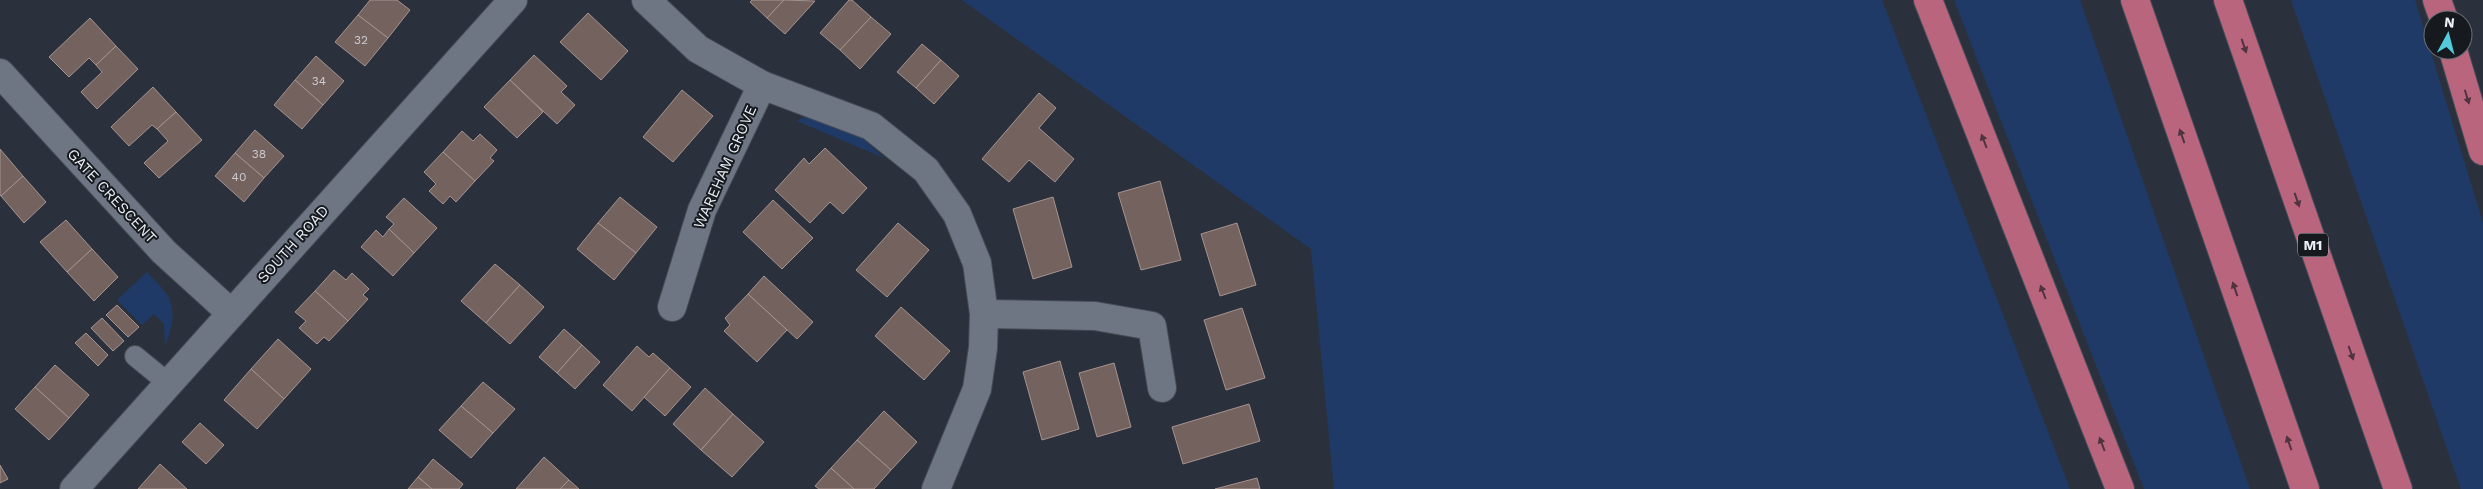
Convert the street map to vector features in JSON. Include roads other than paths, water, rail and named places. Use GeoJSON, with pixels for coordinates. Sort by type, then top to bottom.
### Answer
{"type":"FeatureCollection","features":[{"type":"Feature","properties":{"kind":"highway"},"geometry":{"type":"LineString","coordinates":[[1928,0],[2120,489]]}},
{"type":"Feature","properties":{"kind":"highway"},"geometry":{"type":"LineString","coordinates":[[2135,0],[2305,489]]}},
{"type":"Feature","properties":{"kind":"highway","name":"M1"},"geometry":{"type":"LineString","coordinates":[[2228,0],[2398,489]]}},
{"type":"Feature","properties":{"kind":"highway"},"geometry":{"type":"LineString","coordinates":[[2455,60],[2483,151]]}},
{"type":"Feature","properties":{"kind":"street","name":"SOUTH ROAD"},"geometry":{"type":"LineString","coordinates":[[74,489],[513,0]]}},
{"type":"Feature","properties":{"kind":"street"},"geometry":{"type":"LineString","coordinates":[[646,0],[698,49],[762,85],[871,126],[926,170],[957,214],[977,264],[984,314],[984,348],[977,388],[936,489]]}},
{"type":"Feature","properties":{"kind":"street","name":"GATE CRESCENT"},"geometry":{"type":"LineString","coordinates":[[0,73],[164,252],[231,312]]}},
{"type":"Feature","properties":{"kind":"street","name":"WAREHAM GROVE"},"geometry":{"type":"LineString","coordinates":[[672,307],[702,210],[762,85]]}},
{"type":"Feature","properties":{"kind":"street"},"geometry":{"type":"LineString","coordinates":[[984,314],[1095,316],[1152,326],[1162,388]]}},
{"type":"Feature","properties":{"kind":"lane"},"geometry":{"type":"LineString","coordinates":[[135,356],[168,383]]}}]}
